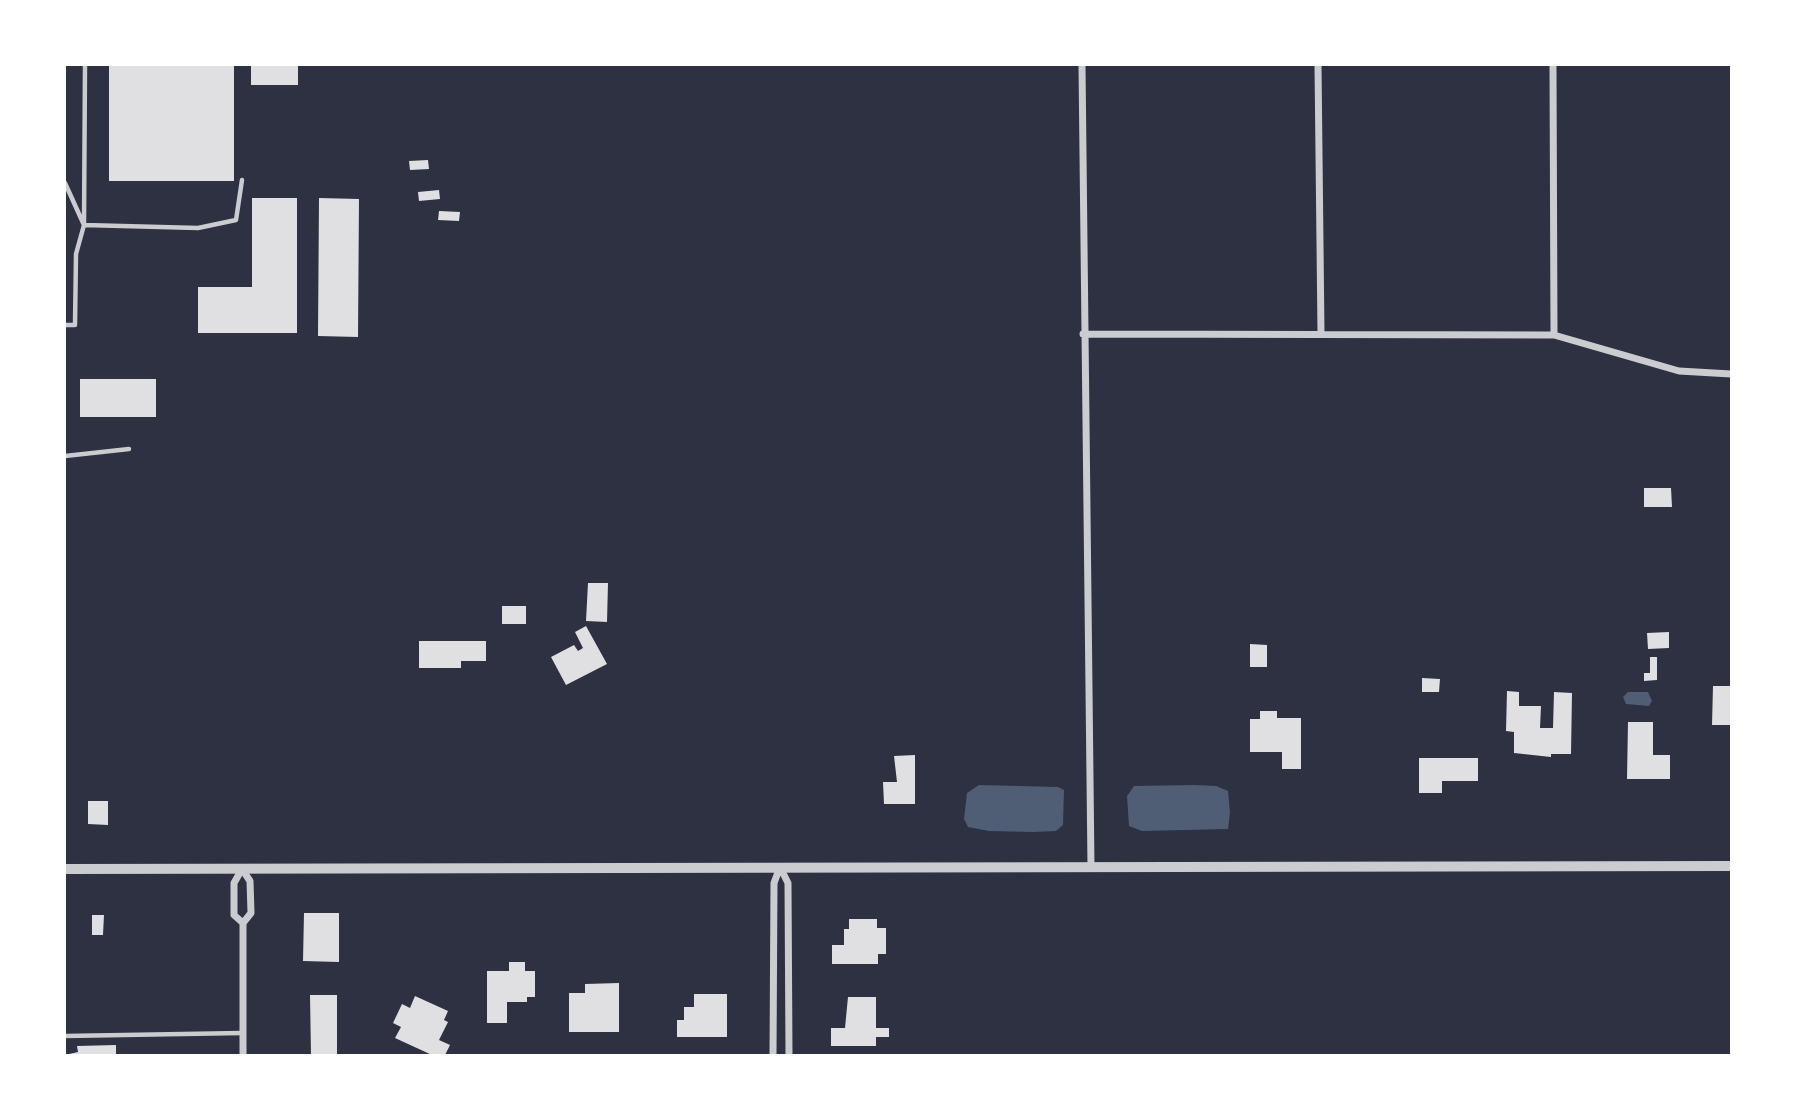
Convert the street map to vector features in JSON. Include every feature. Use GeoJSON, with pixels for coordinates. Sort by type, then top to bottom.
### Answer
{"type":"FeatureCollection","features":[{"type":"Feature","properties":{"kind":"street"},"geometry":{"type":"LineString","coordinates":[[1083,65],[1083,334],[1091,867]]}},
{"type":"Feature","properties":{"kind":"street"},"geometry":{"type":"LineString","coordinates":[[1318,65],[1321,333]]}},
{"type":"Feature","properties":{"kind":"street"},"geometry":{"type":"LineString","coordinates":[[1553,65],[1554,335]]}},
{"type":"Feature","properties":{"kind":"street"},"geometry":{"type":"LineString","coordinates":[[1083,334],[1554,335],[1679,371],[1731,374]]}},
{"type":"Feature","properties":{"kind":"street"},"geometry":{"type":"LineString","coordinates":[[65,869],[1731,866]]}},
{"type":"Feature","properties":{"kind":"street"},"geometry":{"type":"LineString","coordinates":[[773,1055],[774,883],[780,867]]}},
{"type":"Feature","properties":{"kind":"street"},"geometry":{"type":"LineString","coordinates":[[780,867],[788,883],[789,1055]]}},
{"type":"Feature","properties":{"kind":"street"},"geometry":{"type":"LineString","coordinates":[[242,869],[234,883],[234,915],[243,923]]}},
{"type":"Feature","properties":{"kind":"street"},"geometry":{"type":"LineString","coordinates":[[242,869],[250,881],[251,913],[243,923],[243,1055]]}},
{"type":"Feature","properties":{"kind":"lane"},"geometry":{"type":"LineString","coordinates":[[65,325],[75,325],[76,254],[84,225],[85,65]]}},
{"type":"Feature","properties":{"kind":"lane"},"geometry":{"type":"LineString","coordinates":[[84,225],[198,228],[236,219],[242,180]]}},
{"type":"Feature","properties":{"kind":"lane"},"geometry":{"type":"LineString","coordinates":[[65,183],[84,225]]}},
{"type":"Feature","properties":{"kind":"lane"},"geometry":{"type":"LineString","coordinates":[[65,456],[129,449]]}},
{"type":"Feature","properties":{"kind":"lane"},"geometry":{"type":"LineString","coordinates":[[65,1036],[243,1033]]}},
{"type":"Feature","properties":{"kind":"water"},"geometry":{"type":"Polygon","coordinates":[[[1628,692],[1648,692],[1652,701],[1649,706],[1626,704],[1623,697],[1628,692]]]}},
{"type":"Feature","properties":{"kind":"water"},"geometry":{"type":"Polygon","coordinates":[[[979,785],[1058,787],[1064,790],[1063,825],[1056,831],[1033,832],[989,831],[968,827],[964,819],[967,793],[979,785]]]}},
{"type":"Feature","properties":{"kind":"water"},"geometry":{"type":"Polygon","coordinates":[[[1134,786],[1216,786],[1228,791],[1228,829],[1142,831],[1129,826],[1127,796],[1134,786]]]}},
{"type":"Feature","properties":{"kind":"building"},"geometry":{"type":"Polygon","coordinates":[[[109,65],[234,65],[234,181],[109,181],[109,65]]]}},
{"type":"Feature","properties":{"kind":"building"},"geometry":{"type":"Polygon","coordinates":[[[251,65],[298,65],[298,85],[251,85],[251,65]]]}},
{"type":"Feature","properties":{"kind":"building"},"geometry":{"type":"Polygon","coordinates":[[[428,160],[429,169],[410,170],[409,161],[428,160]]]}},
{"type":"Feature","properties":{"kind":"building"},"geometry":{"type":"Polygon","coordinates":[[[439,190],[440,199],[419,201],[418,192],[439,190]]]}},
{"type":"Feature","properties":{"kind":"building"},"geometry":{"type":"Polygon","coordinates":[[[252,198],[297,198],[297,333],[198,333],[198,287],[252,287],[252,198]]]}},
{"type":"Feature","properties":{"kind":"building"},"geometry":{"type":"Polygon","coordinates":[[[319,198],[359,199],[358,337],[318,336],[319,198]]]}},
{"type":"Feature","properties":{"kind":"building"},"geometry":{"type":"Polygon","coordinates":[[[439,211],[460,212],[459,221],[438,220],[439,211]]]}},
{"type":"Feature","properties":{"kind":"building"},"geometry":{"type":"Polygon","coordinates":[[[80,379],[156,379],[156,417],[80,417],[80,379]]]}},
{"type":"Feature","properties":{"kind":"building"},"geometry":{"type":"Polygon","coordinates":[[[1644,488],[1671,488],[1672,507],[1644,507],[1644,488]]]}},
{"type":"Feature","properties":{"kind":"building"},"geometry":{"type":"Polygon","coordinates":[[[588,583],[608,583],[607,622],[586,621],[588,583]]]}},
{"type":"Feature","properties":{"kind":"building"},"geometry":{"type":"Polygon","coordinates":[[[502,606],[526,606],[526,624],[502,624],[502,606]]]}},
{"type":"Feature","properties":{"kind":"building"},"geometry":{"type":"Polygon","coordinates":[[[586,626],[607,664],[566,685],[551,657],[574,645],[578,651],[583,648],[575,632],[586,626]]]}},
{"type":"Feature","properties":{"kind":"building"},"geometry":{"type":"Polygon","coordinates":[[[1669,632],[1669,648],[1648,649],[1647,633],[1669,632]]]}},
{"type":"Feature","properties":{"kind":"building"},"geometry":{"type":"Polygon","coordinates":[[[419,641],[486,641],[486,661],[461,661],[461,668],[419,668],[419,641]]]}},
{"type":"Feature","properties":{"kind":"building"},"geometry":{"type":"Polygon","coordinates":[[[1250,644],[1267,645],[1267,667],[1250,667],[1250,644]]]}},
{"type":"Feature","properties":{"kind":"building"},"geometry":{"type":"Polygon","coordinates":[[[1650,657],[1657,657],[1657,680],[1644,681],[1644,673],[1650,673],[1650,657]]]}},
{"type":"Feature","properties":{"kind":"building"},"geometry":{"type":"Polygon","coordinates":[[[1422,678],[1440,679],[1439,692],[1422,692],[1422,678]]]}},
{"type":"Feature","properties":{"kind":"building"},"geometry":{"type":"Polygon","coordinates":[[[1713,686],[1731,686],[1731,725],[1712,725],[1713,686]]]}},
{"type":"Feature","properties":{"kind":"building"},"geometry":{"type":"Polygon","coordinates":[[[1507,691],[1519,692],[1519,706],[1541,706],[1540,728],[1553,728],[1554,692],[1572,693],[1571,754],[1551,754],[1551,757],[1514,753],[1514,732],[1506,731],[1507,691]]]}},
{"type":"Feature","properties":{"kind":"building"},"geometry":{"type":"Polygon","coordinates":[[[1260,711],[1277,711],[1277,718],[1301,718],[1301,769],[1282,769],[1282,752],[1250,752],[1250,719],[1260,719],[1260,711]]]}},
{"type":"Feature","properties":{"kind":"building"},"geometry":{"type":"Polygon","coordinates":[[[1628,722],[1653,722],[1653,755],[1670,755],[1670,779],[1627,779],[1628,722]]]}},
{"type":"Feature","properties":{"kind":"building"},"geometry":{"type":"Polygon","coordinates":[[[915,755],[915,804],[884,804],[883,782],[897,782],[894,756],[915,755]]]}},
{"type":"Feature","properties":{"kind":"building"},"geometry":{"type":"Polygon","coordinates":[[[1419,758],[1478,758],[1478,781],[1442,781],[1442,793],[1419,793],[1419,758]]]}},
{"type":"Feature","properties":{"kind":"building"},"geometry":{"type":"Polygon","coordinates":[[[88,801],[108,801],[108,825],[88,824],[88,801]]]}},
{"type":"Feature","properties":{"kind":"building"},"geometry":{"type":"Polygon","coordinates":[[[304,913],[339,913],[339,962],[303,961],[304,913]]]}},
{"type":"Feature","properties":{"kind":"building"},"geometry":{"type":"Polygon","coordinates":[[[92,915],[104,915],[103,935],[92,935],[92,915]]]}},
{"type":"Feature","properties":{"kind":"building"},"geometry":{"type":"Polygon","coordinates":[[[849,919],[877,919],[877,928],[886,928],[886,954],[878,954],[878,964],[832,964],[832,945],[844,945],[844,929],[849,929],[849,919]]]}},
{"type":"Feature","properties":{"kind":"building"},"geometry":{"type":"Polygon","coordinates":[[[509,962],[525,962],[525,971],[535,971],[535,997],[527,997],[527,1002],[507,1002],[507,1023],[487,1023],[487,971],[509,971],[509,962]]]}},
{"type":"Feature","properties":{"kind":"building"},"geometry":{"type":"Polygon","coordinates":[[[619,983],[619,1032],[569,1032],[569,993],[585,993],[585,984],[619,983]]]}},
{"type":"Feature","properties":{"kind":"building"},"geometry":{"type":"Polygon","coordinates":[[[694,994],[727,994],[727,1037],[677,1037],[677,1020],[684,1020],[684,1007],[694,1007],[694,994]]]}},
{"type":"Feature","properties":{"kind":"building"},"geometry":{"type":"Polygon","coordinates":[[[310,995],[337,995],[337,1055],[311,1055],[310,995]]]}},
{"type":"Feature","properties":{"kind":"building"},"geometry":{"type":"Polygon","coordinates":[[[415,996],[448,1011],[444,1020],[448,1022],[439,1040],[450,1045],[445,1055],[432,1055],[395,1038],[401,1027],[393,1023],[402,1004],[410,1008],[415,996]]]}},
{"type":"Feature","properties":{"kind":"building"},"geometry":{"type":"Polygon","coordinates":[[[848,997],[876,997],[876,1028],[889,1028],[889,1037],[876,1037],[876,1046],[831,1046],[831,1028],[845,1028],[848,997]]]}},
{"type":"Feature","properties":{"kind":"building"},"geometry":{"type":"Polygon","coordinates":[[[116,1045],[116,1055],[65,1055],[78,1052],[77,1046],[116,1045]]]}}]}
